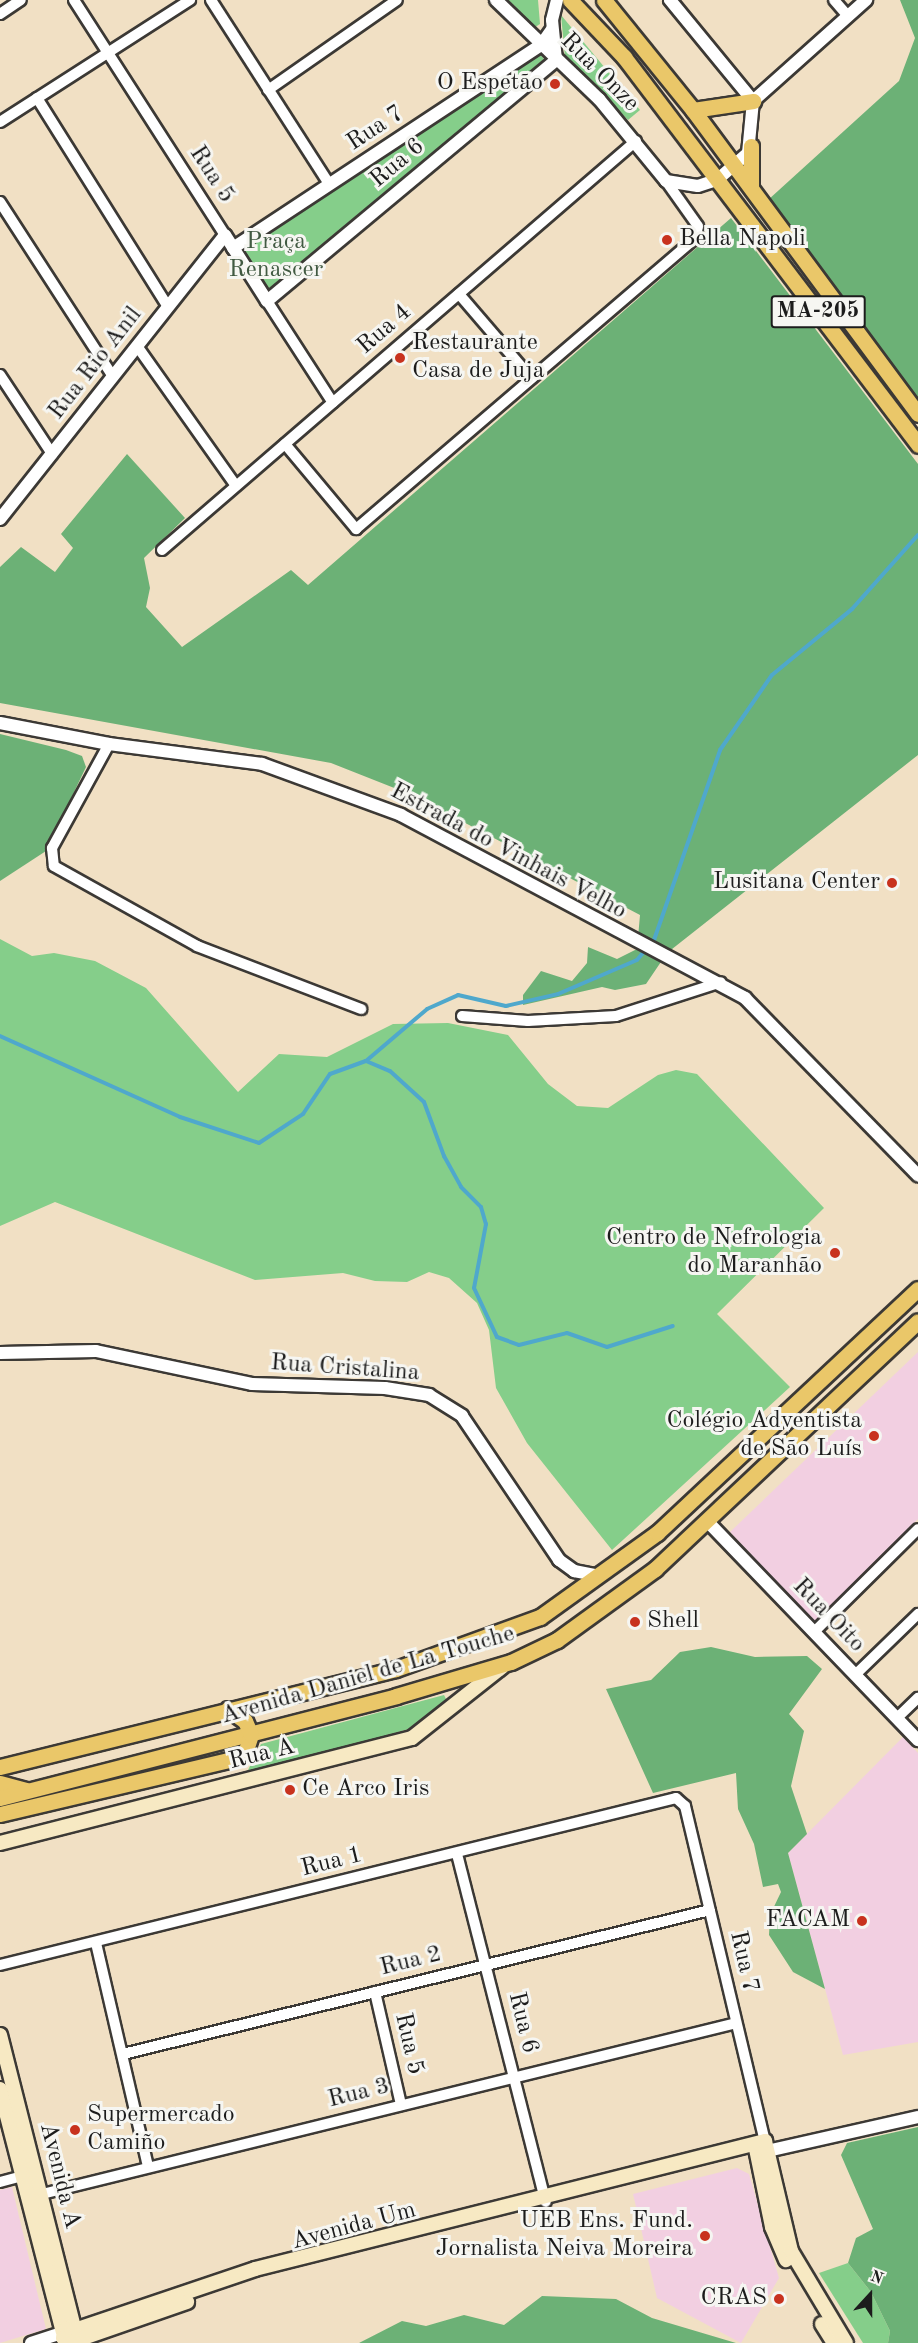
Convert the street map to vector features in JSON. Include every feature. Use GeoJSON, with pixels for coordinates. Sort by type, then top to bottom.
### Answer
{"type":"FeatureCollection","features":[{"type":"Feature","properties":{"kind":"main road","name":"MA-205"},"geometry":{"type":"LineString","coordinates":[[570,0],[624,57],[918,445]]}},
{"type":"Feature","properties":{"kind":"main road","name":"MA-205"},"geometry":{"type":"LineString","coordinates":[[604,0],[693,110],[918,414]]}},
{"type":"Feature","properties":{"kind":"main road"},"geometry":{"type":"LineString","coordinates":[[693,110],[753,101]]}},
{"type":"Feature","properties":{"kind":"main road"},"geometry":{"type":"LineString","coordinates":[[751,146],[751,188]]}},
{"type":"Feature","properties":{"kind":"main road"},"geometry":{"type":"LineString","coordinates":[[877,1326],[918,1281]]}},
{"type":"Feature","properties":{"kind":"main road","name":"Avenida Daniel de La Touche"},"geometry":{"type":"LineString","coordinates":[[0,1767],[228,1709],[350,1681],[478,1643],[540,1617],[604,1575],[657,1533],[918,1289]]}},
{"type":"Feature","properties":{"kind":"main road","name":"Avenida Daniel de La Touche"},"geometry":{"type":"LineString","coordinates":[[0,1798],[251,1735],[511,1662],[600,1614],[708,1522],[918,1321]]}},
{"type":"Feature","properties":{"kind":"main road"},"geometry":{"type":"LineString","coordinates":[[836,1401],[918,1334]]}},
{"type":"Feature","properties":{"kind":"main road","name":"Rua A"},"geometry":{"type":"LineString","coordinates":[[0,1844],[412,1738],[511,1662]]}},
{"type":"Feature","properties":{"kind":"main road"},"geometry":{"type":"LineString","coordinates":[[0,1814],[236,1758],[246,1750],[251,1735],[244,1721],[228,1709]]}},
{"type":"Feature","properties":{"kind":"main road"},"geometry":{"type":"LineString","coordinates":[[0,1783],[29,1791]]}},
{"type":"Feature","properties":{"kind":"main road","name":"Avenida A"},"geometry":{"type":"LineString","coordinates":[[0,2035],[28,2174]]}},
{"type":"Feature","properties":{"kind":"main road","name":"Avenida A"},"geometry":{"type":"LineString","coordinates":[[0,2089],[28,2174],[69,2336]]}},
{"type":"Feature","properties":{"kind":"main road"},"geometry":{"type":"LineString","coordinates":[[761,2147],[781,2252],[834,2343]]}},
{"type":"Feature","properties":{"kind":"main road"},"geometry":{"type":"LineString","coordinates":[[761,2147],[791,2251],[846,2343]]}},
{"type":"Feature","properties":{"kind":"main road","name":"Avenida Um"},"geometry":{"type":"LineString","coordinates":[[69,2336],[259,2276],[545,2198],[761,2147]]}},
{"type":"Feature","properties":{"kind":"street"},"geometry":{"type":"LineString","coordinates":[[0,14],[21,0]]}},
{"type":"Feature","properties":{"kind":"street","name":"Rua 5"},"geometry":{"type":"LineString","coordinates":[[74,0],[333,403]]}},
{"type":"Feature","properties":{"kind":"street"},"geometry":{"type":"LineString","coordinates":[[0,122],[190,0]]}},
{"type":"Feature","properties":{"kind":"street"},"geometry":{"type":"LineString","coordinates":[[211,0],[329,184]]}},
{"type":"Feature","properties":{"kind":"street"},"geometry":{"type":"LineString","coordinates":[[268,90],[397,0]]}},
{"type":"Feature","properties":{"kind":"street","name":"Rua Onze"},"geometry":{"type":"LineString","coordinates":[[495,0],[636,141],[699,226],[696,238],[531,378]]}},
{"type":"Feature","properties":{"kind":"street"},"geometry":{"type":"LineString","coordinates":[[556,60],[552,29],[557,0]]}},
{"type":"Feature","properties":{"kind":"street"},"geometry":{"type":"LineString","coordinates":[[666,181],[691,186],[717,180],[736,168],[751,146],[753,101],[670,0]]}},
{"type":"Feature","properties":{"kind":"street"},"geometry":{"type":"LineString","coordinates":[[834,0],[848,16]]}},
{"type":"Feature","properties":{"kind":"street"},"geometry":{"type":"LineString","coordinates":[[753,101],[866,0]]}},
{"type":"Feature","properties":{"kind":"street"},"geometry":{"type":"LineString","coordinates":[[541,45],[552,29]]}},
{"type":"Feature","properties":{"kind":"street","name":"Rua 7"},"geometry":{"type":"LineString","coordinates":[[233,248],[541,45]]}},
{"type":"Feature","properties":{"kind":"street","name":"Rua 6"},"geometry":{"type":"LineString","coordinates":[[267,301],[556,60]]}},
{"type":"Feature","properties":{"kind":"street"},"geometry":{"type":"LineString","coordinates":[[37,98],[168,307]]}},
{"type":"Feature","properties":{"kind":"street","name":"Rua 4"},"geometry":{"type":"LineString","coordinates":[[162,550],[636,141]]}},
{"type":"Feature","properties":{"kind":"street"},"geometry":{"type":"LineString","coordinates":[[0,202],[112,377]]}},
{"type":"Feature","properties":{"kind":"street","name":"Rua Rio Anil"},"geometry":{"type":"LineString","coordinates":[[0,519],[225,235]]}},
{"type":"Feature","properties":{"kind":"street"},"geometry":{"type":"LineString","coordinates":[[285,444],[356,529],[531,378],[459,294]]}},
{"type":"Feature","properties":{"kind":"street"},"geometry":{"type":"LineString","coordinates":[[137,346],[236,486]]}},
{"type":"Feature","properties":{"kind":"street"},"geometry":{"type":"LineString","coordinates":[[0,375],[52,454]]}},
{"type":"Feature","properties":{"kind":"street","name":"Estrada do Vinhais Velho"},"geometry":{"type":"LineString","coordinates":[[0,723],[109,744],[253,762],[321,784],[415,822],[625,938],[721,982],[756,1007],[918,1175]]}},
{"type":"Feature","properties":{"kind":"street"},"geometry":{"type":"LineString","coordinates":[[109,744],[52,848],[54,866],[196,946],[361,1009]]}},
{"type":"Feature","properties":{"kind":"street"},"geometry":{"type":"LineString","coordinates":[[462,1016],[528,1021],[616,1016],[721,982]]}},
{"type":"Feature","properties":{"kind":"street","name":"Rua Cristalina"},"geometry":{"type":"LineString","coordinates":[[0,1353],[96,1351],[252,1384],[385,1388],[429,1395],[462,1416],[560,1560],[580,1574],[604,1575]]}},
{"type":"Feature","properties":{"kind":"street","name":"Rua Oito"},"geometry":{"type":"LineString","coordinates":[[708,1522],[918,1740]]}},
{"type":"Feature","properties":{"kind":"street"},"geometry":{"type":"LineString","coordinates":[[814,1632],[918,1529]]}},
{"type":"Feature","properties":{"kind":"street"},"geometry":{"type":"LineString","coordinates":[[855,1675],[918,1614]]}},
{"type":"Feature","properties":{"kind":"street"},"geometry":{"type":"LineString","coordinates":[[897,1718],[918,1698]]}},
{"type":"Feature","properties":{"kind":"street","name":"Rua 7"},"geometry":{"type":"LineString","coordinates":[[674,1798],[685,1806],[736,2023],[761,2147]]}},
{"type":"Feature","properties":{"kind":"street","name":"Rua 1"},"geometry":{"type":"LineString","coordinates":[[0,1965],[457,1854],[674,1798]]}},
{"type":"Feature","properties":{"kind":"street","name":"Rua 6"},"geometry":{"type":"LineString","coordinates":[[457,1854],[545,2198]]}},
{"type":"Feature","properties":{"kind":"street","name":"Rua 2"},"geometry":{"type":"LineString","coordinates":[[123,2054],[710,1910]]}},
{"type":"Feature","properties":{"kind":"street"},"geometry":{"type":"LineString","coordinates":[[96,1943],[148,2168]]}},
{"type":"Feature","properties":{"kind":"street","name":"Rua 5"},"geometry":{"type":"LineString","coordinates":[[375,1992],[401,2105]]}},
{"type":"Feature","properties":{"kind":"street","name":"Rua 3"},"geometry":{"type":"LineString","coordinates":[[34,2196],[736,2023]]}},
{"type":"Feature","properties":{"kind":"street"},"geometry":{"type":"LineString","coordinates":[[761,2147],[918,2117]]}},
{"type":"Feature","properties":{"kind":"street"},"geometry":{"type":"LineString","coordinates":[[0,2182],[28,2174]]}},
{"type":"Feature","properties":{"kind":"street"},"geometry":{"type":"LineString","coordinates":[[31,2343],[69,2336]]}},
{"type":"Feature","properties":{"kind":"shaded area","name":"Colégio Adventista de São Luís"},"geometry":{"type":"Polygon","coordinates":[[[918,1352],[918,1519],[814,1622],[730,1532],[918,1352]]]}},
{"type":"Feature","properties":{"kind":"shaded area","name":"FACAM"},"geometry":{"type":"Polygon","coordinates":[[[903,1737],[918,1753],[918,2042],[843,2055],[788,1853],[903,1737]]]}},
{"type":"Feature","properties":{"kind":"shaded area","name":"UEB Ens. Fund. Jornalista Neiva Moreira"},"geometry":{"type":"Polygon","coordinates":[[[737,2168],[749,2174],[779,2278],[741,2343],[657,2298],[633,2194],[737,2168]]]}},
{"type":"Feature","properties":{"kind":"shaded area"},"geometry":{"type":"Polygon","coordinates":[[[12,2187],[46,2329],[0,2343],[0,2190],[12,2187]]]}},
{"type":"Feature","properties":{"kind":"green space"},"geometry":{"type":"Polygon","coordinates":[[[502,0],[538,0],[540,24],[532,29],[502,0]]]}},
{"type":"Feature","properties":{"kind":"green space"},"geometry":{"type":"Polygon","coordinates":[[[900,0],[918,0],[918,402],[768,200],[899,81],[915,38],[900,0]]]}},
{"type":"Feature","properties":{"kind":"green space"},"geometry":{"type":"Polygon","coordinates":[[[561,15],[640,110],[628,120],[565,57],[561,15]]]}},
{"type":"Feature","properties":{"kind":"green space","name":"Praça Renascer"},"geometry":{"type":"Polygon","coordinates":[[[540,54],[544,59],[270,295],[238,250],[540,54]]]}},
{"type":"Feature","properties":{"kind":"green space"},"geometry":{"type":"Polygon","coordinates":[[[731,218],[918,464],[918,755],[667,953],[646,984],[615,990],[602,987],[523,1005],[523,995],[541,971],[572,981],[587,963],[588,947],[617,959],[637,949],[640,915],[412,795],[331,763],[0,703],[0,567],[21,547],[55,572],[73,548],[61,534],[127,454],[185,518],[144,558],[150,588],[146,607],[182,647],[291,570],[308,585],[731,218]]]}},
{"type":"Feature","properties":{"kind":"green space"},"geometry":{"type":"Polygon","coordinates":[[[0,734],[82,756],[86,767],[46,851],[0,881],[0,734]]]}},
{"type":"Feature","properties":{"kind":"green space"},"geometry":{"type":"Polygon","coordinates":[[[0,939],[32,956],[54,953],[95,961],[146,988],[238,1092],[279,1054],[327,1057],[393,1024],[448,1023],[508,1035],[548,1084],[577,1106],[608,1108],[658,1075],[676,1070],[697,1074],[824,1208],[717,1314],[790,1387],[612,1550],[527,1443],[496,1388],[489,1330],[477,1303],[449,1278],[429,1272],[407,1282],[375,1281],[343,1273],[255,1280],[55,1202],[0,1226],[0,939]]]}},
{"type":"Feature","properties":{"kind":"green space"},"geometry":{"type":"Polygon","coordinates":[[[711,1647],[755,1657],[807,1656],[822,1669],[789,1714],[804,1731],[791,1786],[807,1834],[788,1853],[825,1989],[793,1972],[769,1935],[770,1915],[781,1892],[778,1884],[763,1887],[754,1844],[738,1809],[736,1773],[653,1793],[606,1689],[651,1680],[680,1652],[711,1647]]]}},
{"type":"Feature","properties":{"kind":"green space"},"geometry":{"type":"Polygon","coordinates":[[[444,1695],[448,1703],[437,1721],[236,1778],[248,1770],[261,1744],[444,1695]]]}},
{"type":"Feature","properties":{"kind":"green space"},"geometry":{"type":"Polygon","coordinates":[[[918,2127],[918,2343],[888,2343],[890,2331],[871,2292],[848,2263],[856,2238],[873,2229],[841,2155],[847,2143],[918,2127]]]}},
{"type":"Feature","properties":{"kind":"green space"},"geometry":{"type":"Polygon","coordinates":[[[848,2263],[871,2292],[890,2331],[888,2343],[863,2343],[819,2273],[848,2263]]]}},
{"type":"Feature","properties":{"kind":"green space"},"geometry":{"type":"Polygon","coordinates":[[[542,2296],[616,2299],[652,2318],[736,2343],[359,2343],[402,2321],[426,2326],[464,2315],[504,2325],[542,2296]]]}},
{"type":"Feature","properties":{"kind":"waterway"},"geometry":{"type":"LineString","coordinates":[[0,1036],[180,1117],[259,1143],[303,1114],[330,1074],[366,1061],[427,1009],[458,995],[506,1006],[558,994],[637,960],[654,940],[720,750],[772,675],[852,609],[918,535]]}},
{"type":"Feature","properties":{"kind":"waterway"},"geometry":{"type":"LineString","coordinates":[[366,1061],[390,1071],[424,1102],[444,1156],[461,1187],[481,1207],[486,1224],[474,1288],[497,1337],[519,1345],[567,1333],[607,1347],[673,1326]]}},
{"type":"Feature","properties":{"kind":"place","name":"O Espetão"},"geometry":{"type":"Point","coordinates":[555,84]}},
{"type":"Feature","properties":{"kind":"place","name":"Bella Napoli"},"geometry":{"type":"Point","coordinates":[667,240]}},
{"type":"Feature","properties":{"kind":"place","name":"Restaurante Casa de Juja"},"geometry":{"type":"Point","coordinates":[400,358]}},
{"type":"Feature","properties":{"kind":"place","name":"Lusitana Center"},"geometry":{"type":"Point","coordinates":[892,883]}},
{"type":"Feature","properties":{"kind":"place","name":"Centro de Nefrologia do Maranhão"},"geometry":{"type":"Point","coordinates":[835,1253]}},
{"type":"Feature","properties":{"kind":"place","name":"Colégio Adventista de São Luís"},"geometry":{"type":"Point","coordinates":[874,1436]}},
{"type":"Feature","properties":{"kind":"place","name":"Shell"},"geometry":{"type":"Point","coordinates":[635,1622]}},
{"type":"Feature","properties":{"kind":"place","name":"Ce Arco Iris"},"geometry":{"type":"Point","coordinates":[290,1790]}},
{"type":"Feature","properties":{"kind":"place","name":"FACAM"},"geometry":{"type":"Point","coordinates":[862,1921]}},
{"type":"Feature","properties":{"kind":"place","name":"Supermercado Camiño"},"geometry":{"type":"Point","coordinates":[75,2130]}},
{"type":"Feature","properties":{"kind":"place","name":"UEB Ens. Fund. Jornalista Neiva Moreira"},"geometry":{"type":"Point","coordinates":[705,2236]}},
{"type":"Feature","properties":{"kind":"place","name":"CRAS"},"geometry":{"type":"Point","coordinates":[779,2299]}}]}
